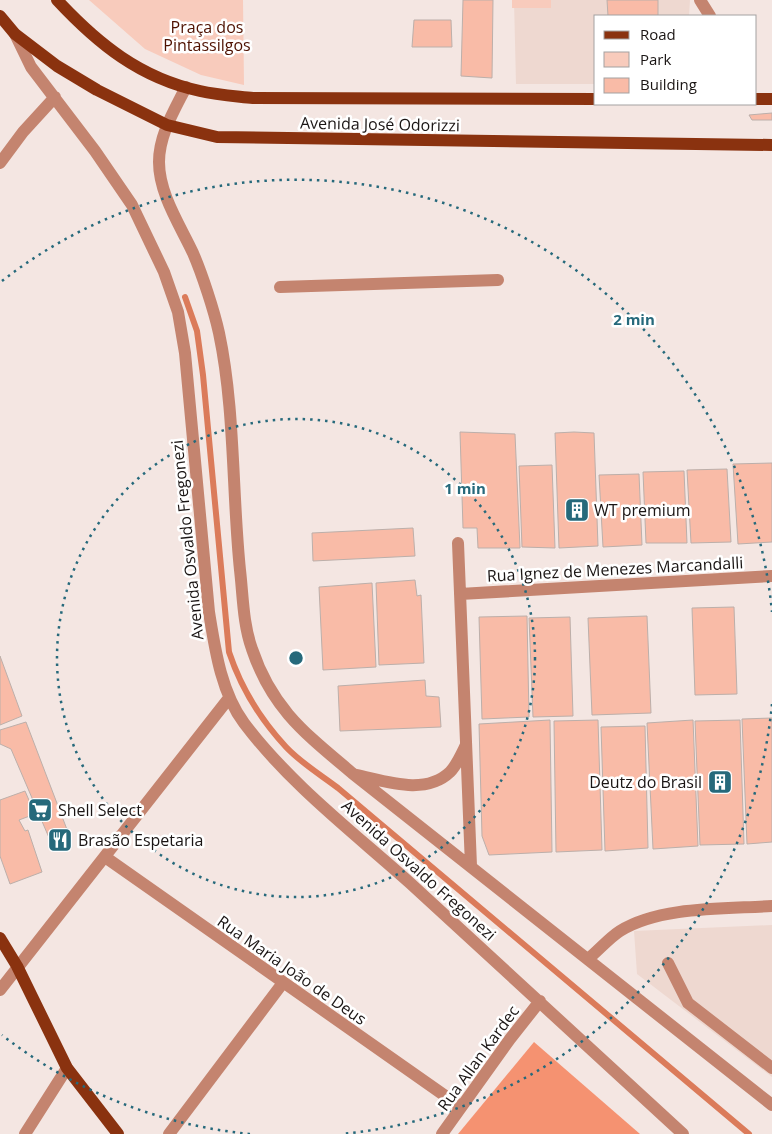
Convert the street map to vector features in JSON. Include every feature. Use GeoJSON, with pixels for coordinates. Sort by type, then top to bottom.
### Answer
{"type":"FeatureCollection","features":[{"type":"Feature","properties":{"kind":"main road","name":"Avenida José Odorizzi"},"geometry":{"type":"LineString","coordinates":[[58,0],[102,46],[144,72],[202,91],[253,98],[594,98]]}},
{"type":"Feature","properties":{"kind":"main road","name":"Avenida José Odorizzi"},"geometry":{"type":"LineString","coordinates":[[0,16],[14,34],[57,66],[97,90],[167,126],[193,133],[234,138],[772,144]]}},
{"type":"Feature","properties":{"kind":"main road"},"geometry":{"type":"LineString","coordinates":[[757,99],[772,99]]}},
{"type":"Feature","properties":{"kind":"main road"},"geometry":{"type":"LineString","coordinates":[[0,938],[17,966],[67,1068],[118,1134]]}},
{"type":"Feature","properties":{"kind":"street"},"geometry":{"type":"LineString","coordinates":[[700,0],[709,15]]}},
{"type":"Feature","properties":{"kind":"street","name":"Avenida Osvaldo Fregonezi"},"geometry":{"type":"LineString","coordinates":[[14,34],[31,67],[55,97],[132,204],[164,272],[178,312],[185,353],[209,612],[215,646],[229,698],[244,722],[292,777],[540,1001],[683,1134]]}},
{"type":"Feature","properties":{"kind":"street","name":"Avenida Osvaldo Fregonezi"},"geometry":{"type":"LineString","coordinates":[[186,87],[167,126],[159,162],[167,198],[194,256],[218,330],[225,362],[236,532],[244,614],[251,647],[264,679],[276,701],[298,727],[352,774],[772,1105]]}},
{"type":"Feature","properties":{"kind":"street"},"geometry":{"type":"LineString","coordinates":[[0,163],[23,132],[55,97]]}},
{"type":"Feature","properties":{"kind":"street"},"geometry":{"type":"LineString","coordinates":[[280,287],[498,280]]}},
{"type":"Feature","properties":{"kind":"street"},"geometry":{"type":"LineString","coordinates":[[458,543],[471,866]]}},
{"type":"Feature","properties":{"kind":"street","name":"Rua Ignez de Menezes Marcandalli"},"geometry":{"type":"LineString","coordinates":[[460,594],[772,576]]}},
{"type":"Feature","properties":{"kind":"street"},"geometry":{"type":"LineString","coordinates":[[0,990],[229,698]]}},
{"type":"Feature","properties":{"kind":"street"},"geometry":{"type":"LineString","coordinates":[[352,774],[408,786],[427,784],[451,771],[466,745]]}},
{"type":"Feature","properties":{"kind":"street","name":"Rua Maria João de Deus"},"geometry":{"type":"LineString","coordinates":[[105,857],[282,984],[461,1107]]}},
{"type":"Feature","properties":{"kind":"street"},"geometry":{"type":"LineString","coordinates":[[588,959],[620,931],[644,919],[690,911],[772,906]]}},
{"type":"Feature","properties":{"kind":"street"},"geometry":{"type":"LineString","coordinates":[[668,963],[688,1003],[772,1068]]}},
{"type":"Feature","properties":{"kind":"street"},"geometry":{"type":"LineString","coordinates":[[169,1134],[282,984]]}},
{"type":"Feature","properties":{"kind":"street","name":"Rua Allan Kardec"},"geometry":{"type":"LineString","coordinates":[[442,1134],[540,1001]]}},
{"type":"Feature","properties":{"kind":"street"},"geometry":{"type":"LineString","coordinates":[[25,1134],[67,1068]]}},
{"type":"Feature","properties":{"kind":"shaded area"},"geometry":{"type":"Polygon","coordinates":[[[514,0],[690,0],[689,15],[594,15],[594,84],[516,84],[514,0]]]}},
{"type":"Feature","properties":{"kind":"shaded area"},"geometry":{"type":"Polygon","coordinates":[[[772,925],[772,1077],[637,974],[634,931],[772,925]]]}},
{"type":"Feature","properties":{"kind":"shaded area"},"geometry":{"type":"Polygon","coordinates":[[[534,1042],[640,1134],[458,1134],[534,1042]]]}},
{"type":"Feature","properties":{"kind":"green space","name":"Praça dos Pintassilgos"},"geometry":{"type":"Polygon","coordinates":[[[89,0],[243,0],[244,85],[201,75],[145,49],[89,0]]]}},
{"type":"Feature","properties":{"kind":"green space"},"geometry":{"type":"Polygon","coordinates":[[[512,0],[551,0],[551,8],[512,8],[512,0]]]}},
{"type":"Feature","properties":{"kind":"building"},"geometry":{"type":"Polygon","coordinates":[[[463,0],[493,0],[492,78],[461,76],[463,0]]]}},
{"type":"Feature","properties":{"kind":"building"},"geometry":{"type":"Polygon","coordinates":[[[607,0],[658,0],[658,15],[608,15],[607,0]]]}},
{"type":"Feature","properties":{"kind":"building"},"geometry":{"type":"Polygon","coordinates":[[[414,20],[451,20],[452,47],[412,47],[414,20]]]}},
{"type":"Feature","properties":{"kind":"building"},"geometry":{"type":"Polygon","coordinates":[[[772,113],[772,120],[752,120],[749,115],[772,113]]]}},
{"type":"Feature","properties":{"kind":"building"},"geometry":{"type":"Polygon","coordinates":[[[460,432],[515,434],[520,548],[478,548],[477,528],[463,528],[460,432]]]}},
{"type":"Feature","properties":{"kind":"building","name":"WT premium"},"geometry":{"type":"Polygon","coordinates":[[[555,433],[594,433],[598,546],[559,548],[555,433]]]}},
{"type":"Feature","properties":{"kind":"building"},"geometry":{"type":"Polygon","coordinates":[[[772,463],[772,542],[738,544],[733,464],[772,463]]]}},
{"type":"Feature","properties":{"kind":"building"},"geometry":{"type":"Polygon","coordinates":[[[552,465],[555,548],[522,547],[519,466],[552,465]]]}},
{"type":"Feature","properties":{"kind":"building"},"geometry":{"type":"Polygon","coordinates":[[[727,469],[731,542],[691,543],[687,470],[727,469]]]}},
{"type":"Feature","properties":{"kind":"building"},"geometry":{"type":"Polygon","coordinates":[[[684,471],[687,543],[646,543],[643,472],[684,471]]]}},
{"type":"Feature","properties":{"kind":"building"},"geometry":{"type":"Polygon","coordinates":[[[639,474],[642,545],[603,547],[599,475],[639,474]]]}},
{"type":"Feature","properties":{"kind":"building"},"geometry":{"type":"Polygon","coordinates":[[[413,528],[415,556],[313,561],[312,533],[413,528]]]}},
{"type":"Feature","properties":{"kind":"building"},"geometry":{"type":"Polygon","coordinates":[[[415,580],[417,596],[421,595],[424,663],[379,665],[376,583],[415,580]]]}},
{"type":"Feature","properties":{"kind":"building"},"geometry":{"type":"Polygon","coordinates":[[[372,583],[376,667],[323,670],[319,587],[372,583]]]}},
{"type":"Feature","properties":{"kind":"building"},"geometry":{"type":"Polygon","coordinates":[[[734,607],[737,694],[695,695],[692,608],[734,607]]]}},
{"type":"Feature","properties":{"kind":"building"},"geometry":{"type":"Polygon","coordinates":[[[527,616],[529,717],[482,719],[479,617],[527,616]]]}},
{"type":"Feature","properties":{"kind":"building"},"geometry":{"type":"Polygon","coordinates":[[[647,616],[651,713],[592,715],[588,618],[647,616]]]}},
{"type":"Feature","properties":{"kind":"building"},"geometry":{"type":"Polygon","coordinates":[[[570,617],[573,716],[533,717],[529,618],[570,617]]]}},
{"type":"Feature","properties":{"kind":"building"},"geometry":{"type":"Polygon","coordinates":[[[0,656],[22,716],[0,725],[0,656]]]}},
{"type":"Feature","properties":{"kind":"building"},"geometry":{"type":"Polygon","coordinates":[[[425,680],[426,696],[439,697],[441,727],[340,731],[338,686],[425,680]]]}},
{"type":"Feature","properties":{"kind":"building"},"geometry":{"type":"Polygon","coordinates":[[[772,718],[772,842],[747,844],[742,719],[772,718]]]}},
{"type":"Feature","properties":{"kind":"building"},"geometry":{"type":"Polygon","coordinates":[[[550,720],[552,852],[489,855],[482,836],[479,724],[550,720]]]}},
{"type":"Feature","properties":{"kind":"building"},"geometry":{"type":"Polygon","coordinates":[[[598,720],[602,850],[556,852],[554,721],[598,720]]]}},
{"type":"Feature","properties":{"kind":"building"},"geometry":{"type":"Polygon","coordinates":[[[693,720],[698,846],[653,849],[647,723],[693,720]]]}},
{"type":"Feature","properties":{"kind":"building","name":"Deutz do Brasil"},"geometry":{"type":"Polygon","coordinates":[[[740,720],[744,844],[700,845],[695,721],[740,720]]]}},
{"type":"Feature","properties":{"kind":"building"},"geometry":{"type":"Polygon","coordinates":[[[26,722],[71,840],[53,847],[11,749],[0,744],[0,730],[26,722]]]}},
{"type":"Feature","properties":{"kind":"building"},"geometry":{"type":"Polygon","coordinates":[[[645,726],[648,848],[605,851],[601,727],[645,726]]]}},
{"type":"Feature","properties":{"kind":"building"},"geometry":{"type":"Polygon","coordinates":[[[25,791],[35,814],[19,820],[25,831],[28,830],[42,872],[10,884],[0,856],[0,800],[25,791]]]}},
{"type":"Feature","properties":{"kind":"waterway"},"geometry":{"type":"LineString","coordinates":[[185,297],[197,331],[203,375],[229,652],[239,678],[260,714],[286,747],[298,758],[338,788],[749,1134]]}},
{"type":"Feature","properties":{"kind":"place","name":"WT premium"},"geometry":{"type":"Point","coordinates":[577,510]}},
{"type":"Feature","properties":{"kind":"place","name":"Deutz do Brasil"},"geometry":{"type":"Point","coordinates":[720,782]}},
{"type":"Feature","properties":{"kind":"place","name":"Shell Select"},"geometry":{"type":"Point","coordinates":[40,810]}},
{"type":"Feature","properties":{"kind":"place","name":"Brasão Espetaria"},"geometry":{"type":"Point","coordinates":[60,840]}}]}
